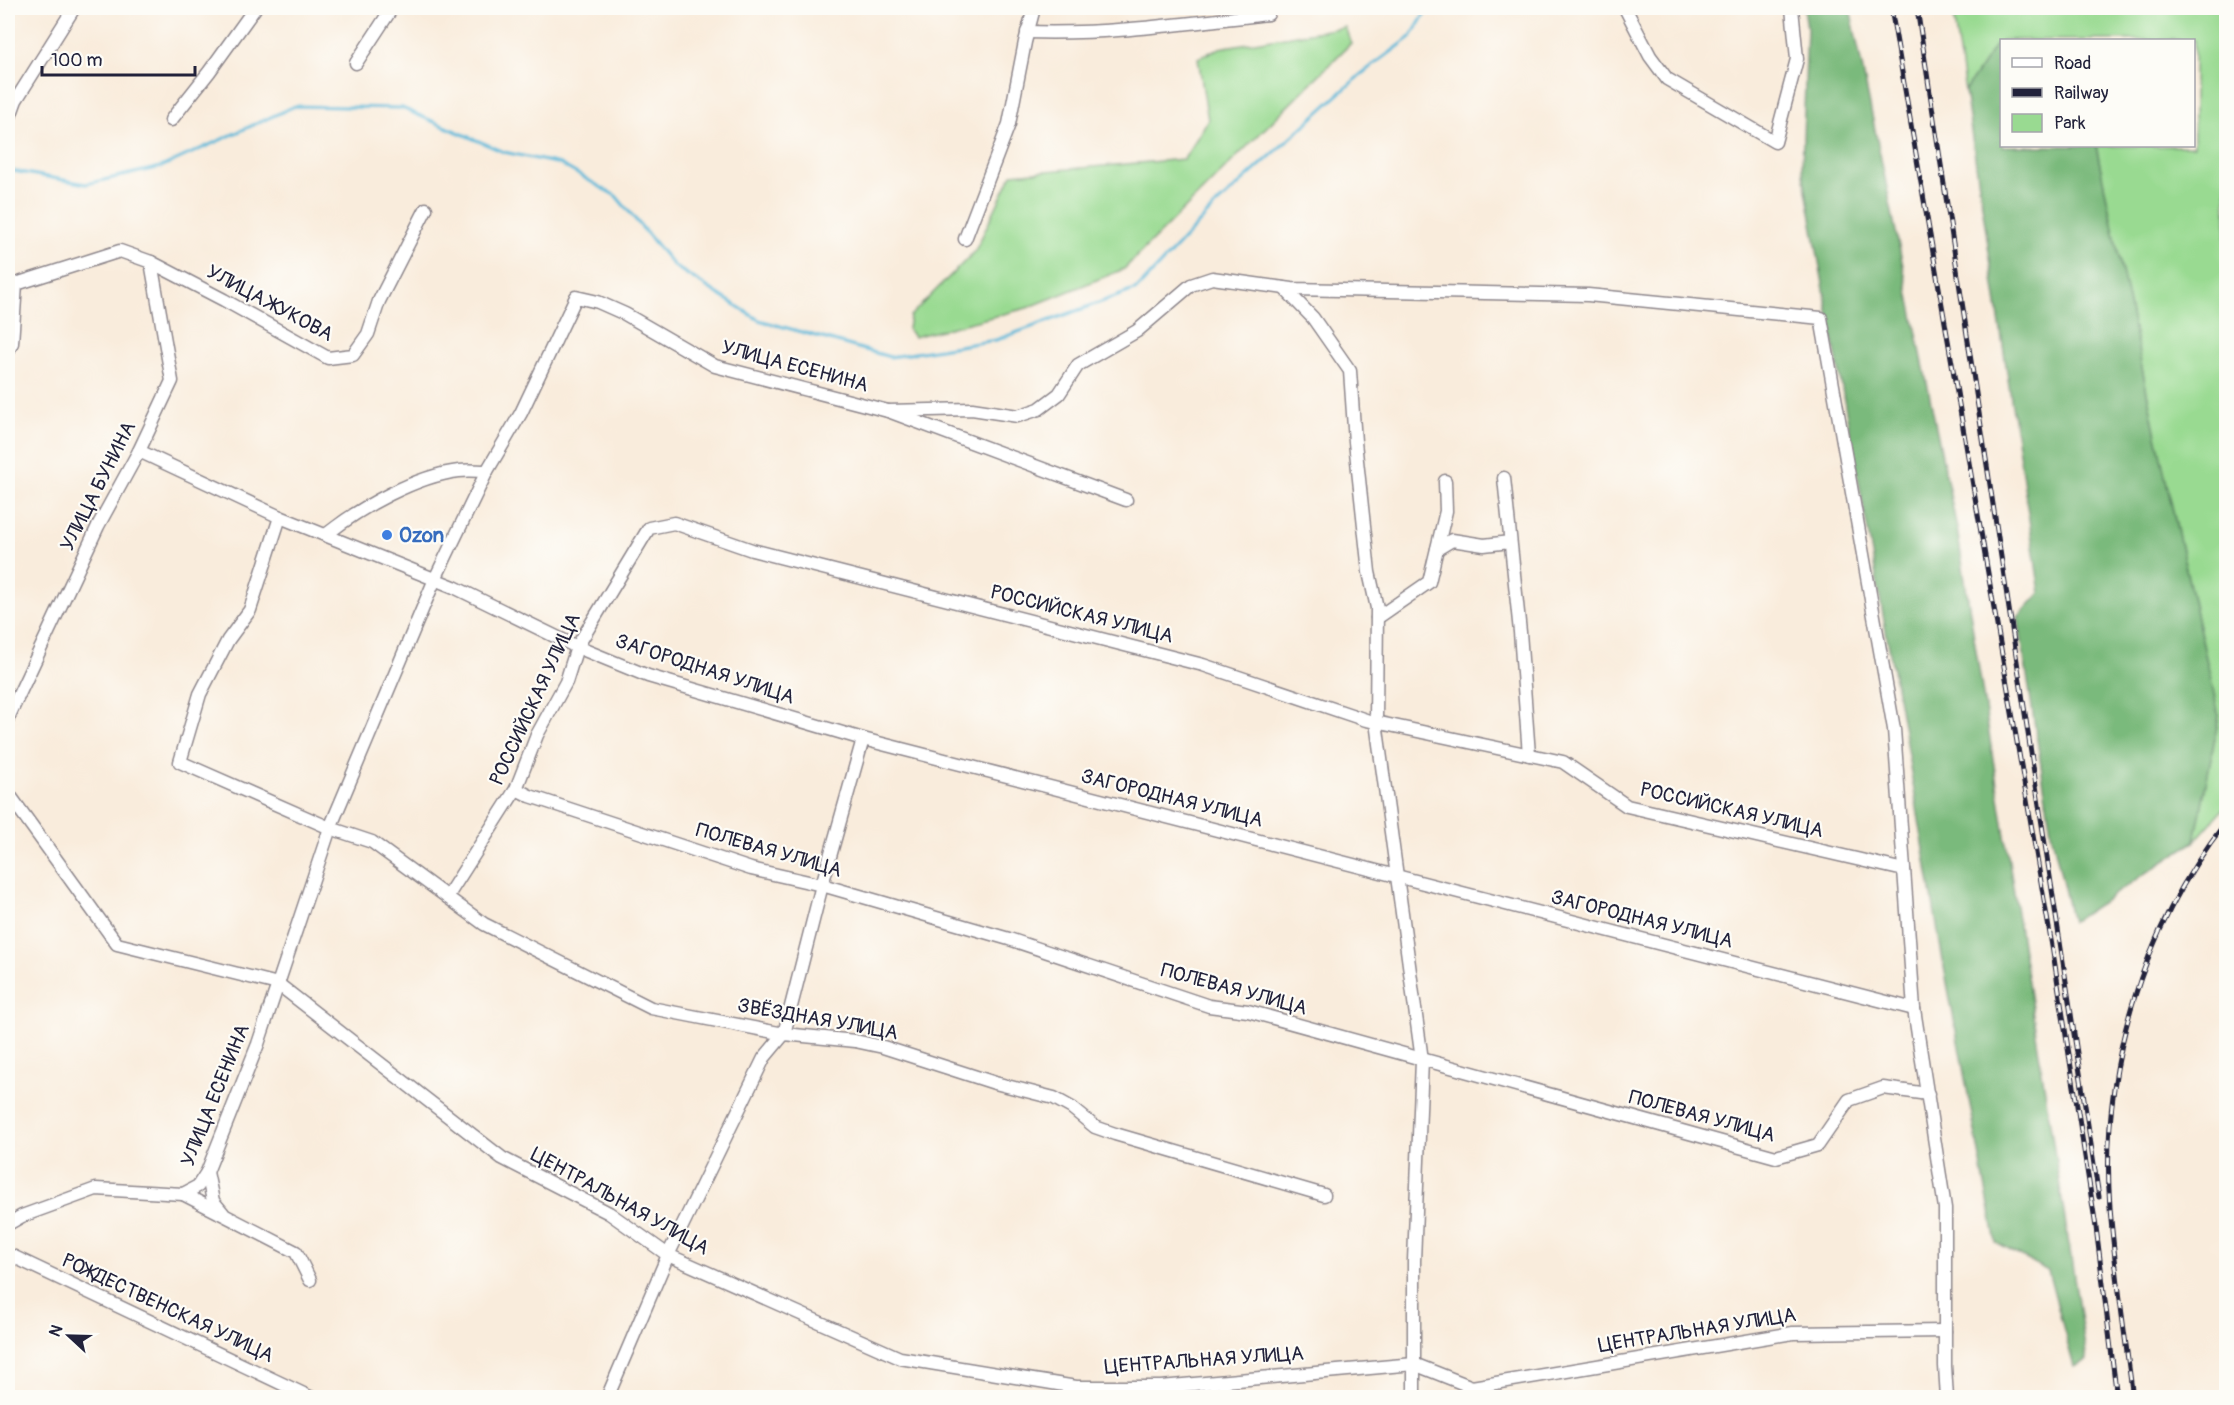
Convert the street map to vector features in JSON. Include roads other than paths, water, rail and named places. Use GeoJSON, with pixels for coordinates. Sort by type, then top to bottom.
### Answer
{"type":"FeatureCollection","features":[{"type":"Feature","properties":{"kind":"street"},"geometry":{"type":"LineString","coordinates":[[8,122],[12,103],[74,8]]}},
{"type":"Feature","properties":{"kind":"street"},"geometry":{"type":"LineString","coordinates":[[171,120],[210,72],[251,8]]}},
{"type":"Feature","properties":{"kind":"street"},"geometry":{"type":"LineString","coordinates":[[356,63],[392,8]]}},
{"type":"Feature","properties":{"kind":"street"},"geometry":{"type":"LineString","coordinates":[[965,238],[1009,123],[1034,8]]}},
{"type":"Feature","properties":{"kind":"street"},"geometry":{"type":"LineString","coordinates":[[1625,8],[1650,56],[1667,79],[1775,142],[1797,59],[1792,8]]}},
{"type":"Feature","properties":{"kind":"street"},"geometry":{"type":"LineString","coordinates":[[1028,32],[1062,33],[1146,27],[1268,14]]}},
{"type":"Feature","properties":{"kind":"street","name":"УЛИЦА ЖУКОВА"},"geometry":{"type":"LineString","coordinates":[[12,282],[120,251],[151,262],[328,358],[354,355],[368,334],[379,301],[426,209]]}},
{"type":"Feature","properties":{"kind":"street","name":"УЛИЦА БУНИНА"},"geometry":{"type":"LineString","coordinates":[[8,718],[98,526],[139,451],[172,381],[151,262]]}},
{"type":"Feature","properties":{"kind":"street"},"geometry":{"type":"LineString","coordinates":[[888,411],[972,409],[1018,416],[1039,409],[1059,394],[1078,365],[1137,331],[1191,285],[1212,278],[1284,288],[1588,295],[1821,318],[1894,729],[1914,1009],[1945,1208],[1947,1398]]}},
{"type":"Feature","properties":{"kind":"street"},"geometry":{"type":"LineString","coordinates":[[8,351],[12,343],[12,282]]}},
{"type":"Feature","properties":{"kind":"street"},"geometry":{"type":"LineString","coordinates":[[1284,288],[1313,318],[1350,370],[1368,560],[1377,608],[1376,722],[1422,1060],[1414,1261],[1414,1398]]}},
{"type":"Feature","properties":{"kind":"street","name":"УЛИЦА ЕСЕНИНА"},"geometry":{"type":"LineString","coordinates":[[8,1224],[22,1215],[96,1189],[183,1194],[198,1186],[207,1172],[258,1044],[330,828],[435,579],[487,471],[521,413],[576,297],[598,302],[625,314],[715,366],[888,411],[1126,500]]}},
{"type":"Feature","properties":{"kind":"street"},"geometry":{"type":"LineString","coordinates":[[139,451],[280,517],[435,579]]}},
{"type":"Feature","properties":{"kind":"street"},"geometry":{"type":"LineString","coordinates":[[327,534],[349,516],[409,484],[459,471],[487,471]]}},
{"type":"Feature","properties":{"kind":"street"},"geometry":{"type":"LineString","coordinates":[[1504,478],[1529,755]]}},
{"type":"Feature","properties":{"kind":"street"},"geometry":{"type":"LineString","coordinates":[[1377,618],[1429,582],[1446,511],[1444,481]]}},
{"type":"Feature","properties":{"kind":"street"},"geometry":{"type":"LineString","coordinates":[[280,517],[250,610],[228,640],[200,694],[180,762],[330,828]]}},
{"type":"Feature","properties":{"kind":"street","name":"РОССИЙСКАЯ УЛИЦА"},"geometry":{"type":"LineString","coordinates":[[447,897],[516,789],[537,735],[566,682],[578,647],[649,528],[674,523],[752,550],[1203,665],[1376,722],[1563,762],[1627,806],[1904,870]]}},
{"type":"Feature","properties":{"kind":"street"},"geometry":{"type":"LineString","coordinates":[[1437,549],[1452,540],[1484,545],[1510,542]]}},
{"type":"Feature","properties":{"kind":"street","name":"ЗАГОРОДНАЯ УЛИЦА"},"geometry":{"type":"LineString","coordinates":[[435,579],[578,647],[648,676],[863,739],[1914,1009]]}},
{"type":"Feature","properties":{"kind":"street"},"geometry":{"type":"LineString","coordinates":[[607,1398],[668,1255],[764,1058],[784,1034],[822,885],[863,739]]}},
{"type":"Feature","properties":{"kind":"street","name":"ПОЛЕВАЯ УЛИЦА"},"geometry":{"type":"LineString","coordinates":[[516,789],[530,796],[751,869],[822,885],[1009,939],[1209,1005],[1248,1011],[1776,1157],[1818,1145],[1849,1100],[1883,1089],[1928,1094]]}},
{"type":"Feature","properties":{"kind":"street"},"geometry":{"type":"LineString","coordinates":[[8,793],[117,944],[278,984]]}},
{"type":"Feature","properties":{"kind":"street","name":"ЗВЁЗДНАЯ УЛИЦА"},"geometry":{"type":"LineString","coordinates":[[330,828],[372,843],[484,924],[651,1008],[784,1034],[855,1041],[911,1055],[995,1083],[1054,1098],[1072,1108],[1095,1126],[1115,1134],[1324,1194]]}},
{"type":"Feature","properties":{"kind":"street","name":"ЦЕНТРАЛЬНАЯ УЛИЦА"},"geometry":{"type":"LineString","coordinates":[[278,984],[502,1158],[609,1213],[668,1255],[900,1358],[1076,1387],[1161,1387],[1414,1364],[1472,1387],[1793,1333],[1945,1331]]}},
{"type":"Feature","properties":{"kind":"street"},"geometry":{"type":"LineString","coordinates":[[207,1172],[213,1200],[225,1216]]}},
{"type":"Feature","properties":{"kind":"street"},"geometry":{"type":"LineString","coordinates":[[183,1194],[296,1252],[310,1280]]}},
{"type":"Feature","properties":{"kind":"street","name":"РОЖДЕСТВЕНСКАЯ УЛИЦА"},"geometry":{"type":"LineString","coordinates":[[8,1254],[312,1398]]}},
{"type":"Feature","properties":{"kind":"waterway"},"geometry":{"type":"LineString","coordinates":[[8,170],[86,184],[161,167],[295,106],[402,108],[504,152],[560,164],[616,196],[674,266],[759,320],[890,357],[996,340],[1137,289],[1214,207],[1360,75],[1411,37],[1428,8]]}},
{"type":"Feature","properties":{"kind":"railway"},"geometry":{"type":"LineString","coordinates":[[1891,8],[2052,946],[2096,1227],[2117,1398]]}},
{"type":"Feature","properties":{"kind":"railway"},"geometry":{"type":"LineString","coordinates":[[1917,8],[2099,1197]]}},
{"type":"Feature","properties":{"kind":"railway"},"geometry":{"type":"LineString","coordinates":[[2133,1398],[2110,1208],[2109,1157],[2112,1105],[2120,1054],[2132,1004],[2149,955],[2196,864],[2226,822]]}},
{"type":"Feature","properties":{"kind":"place","name":"Ozon"},"geometry":{"type":"Point","coordinates":[387,535]}}]}
